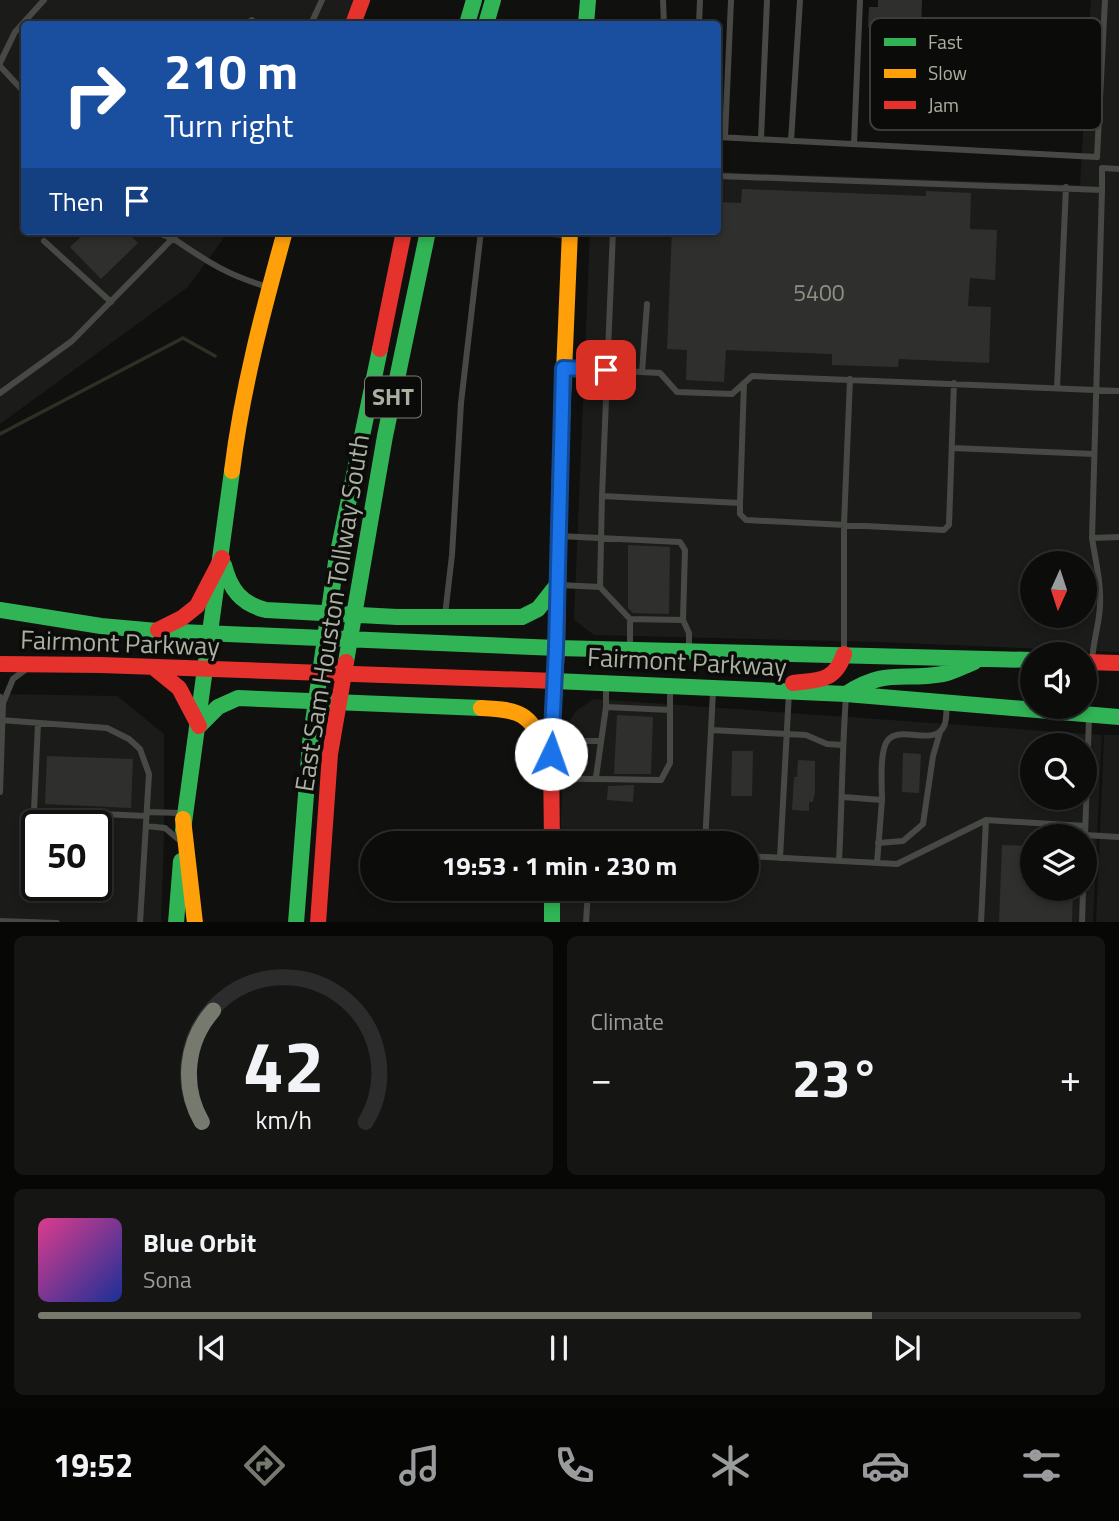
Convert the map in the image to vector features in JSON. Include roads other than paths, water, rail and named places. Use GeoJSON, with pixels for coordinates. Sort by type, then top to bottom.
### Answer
{"type":"FeatureCollection","features":[{"type":"Feature","properties":{"kind":"main road"},"geometry":{"type":"LineString","coordinates":[[354,21],[362,0]]}},
{"type":"Feature","properties":{"kind":"main road"},"geometry":{"type":"LineString","coordinates":[[468,21],[474,0]]}},
{"type":"Feature","properties":{"kind":"main road"},"geometry":{"type":"LineString","coordinates":[[487,21],[493,0]]}},
{"type":"Feature","properties":{"kind":"main road"},"geometry":{"type":"LineString","coordinates":[[586,21],[589,0]]}},
{"type":"Feature","properties":{"kind":"main road"},"geometry":{"type":"LineString","coordinates":[[176,922],[184,816],[199,726],[204,670],[222,558],[239,417],[258,330],[284,235]]}},
{"type":"Feature","properties":{"kind":"main road","name":"East Sam Houston Tollway South"},"geometry":{"type":"LineString","coordinates":[[296,922],[310,743],[336,562],[403,235]]}},
{"type":"Feature","properties":{"kind":"main road","name":"East Sam Houston Tollway South"},"geometry":{"type":"LineString","coordinates":[[318,922],[330,754],[385,436],[427,235]]}},
{"type":"Feature","properties":{"kind":"main road"},"geometry":{"type":"LineString","coordinates":[[552,831],[550,779],[570,235]]}},
{"type":"Feature","properties":{"kind":"main road"},"geometry":{"type":"LineString","coordinates":[[222,558],[226,578],[233,593],[252,607],[397,617],[522,617],[538,609],[556,585]]}},
{"type":"Feature","properties":{"kind":"main road"},"geometry":{"type":"LineString","coordinates":[[157,631],[182,618],[197,606],[222,558]]}},
{"type":"Feature","properties":{"kind":"main road","name":"Fairmont Parkway"},"geometry":{"type":"LineString","coordinates":[[0,610],[101,626],[157,631],[556,648],[1020,660]]}},
{"type":"Feature","properties":{"kind":"main road"},"geometry":{"type":"LineString","coordinates":[[734,689],[823,679],[841,668],[844,654]]}},
{"type":"Feature","properties":{"kind":"main road"},"geometry":{"type":"LineString","coordinates":[[846,694],[869,678],[900,674],[944,674],[984,658]]}},
{"type":"Feature","properties":{"kind":"main road"},"geometry":{"type":"LineString","coordinates":[[1097,662],[1119,663]]}},
{"type":"Feature","properties":{"kind":"main road","name":"Fairmont Parkway"},"geometry":{"type":"LineString","coordinates":[[0,664],[153,667],[789,691],[1020,709]]}},
{"type":"Feature","properties":{"kind":"main road"},"geometry":{"type":"LineString","coordinates":[[153,667],[180,688],[199,726]]}},
{"type":"Feature","properties":{"kind":"main road"},"geometry":{"type":"LineString","coordinates":[[199,726],[218,707],[238,698],[510,709],[529,719],[551,747]]}},
{"type":"Feature","properties":{"kind":"main road","name":"Fairmont Parkway"},"geometry":{"type":"LineString","coordinates":[[1097,716],[1119,717]]}},
{"type":"Feature","properties":{"kind":"main road"},"geometry":{"type":"LineString","coordinates":[[184,816],[195,922]]}},
{"type":"Feature","properties":{"kind":"main road"},"geometry":{"type":"LineString","coordinates":[[552,901],[552,922]]}},
{"type":"Feature","properties":{"kind":"lane"},"geometry":{"type":"LineString","coordinates":[[25,21],[44,0]]}},
{"type":"Feature","properties":{"kind":"lane"},"geometry":{"type":"LineString","coordinates":[[312,21],[321,0]]}},
{"type":"Feature","properties":{"kind":"lane"},"geometry":{"type":"LineString","coordinates":[[663,0],[664,21]]}},
{"type":"Feature","properties":{"kind":"lane"},"geometry":{"type":"LineString","coordinates":[[699,21],[700,0]]}},
{"type":"Feature","properties":{"kind":"lane"},"geometry":{"type":"LineString","coordinates":[[731,0],[721,137],[1097,157],[1098,130]]}},
{"type":"Feature","properties":{"kind":"lane"},"geometry":{"type":"LineString","coordinates":[[761,139],[766,0]]}},
{"type":"Feature","properties":{"kind":"lane"},"geometry":{"type":"LineString","coordinates":[[791,141],[800,0]]}},
{"type":"Feature","properties":{"kind":"lane"},"geometry":{"type":"LineString","coordinates":[[854,144],[860,0]]}},
{"type":"Feature","properties":{"kind":"lane"},"geometry":{"type":"LineString","coordinates":[[1102,59],[1105,0]]}},
{"type":"Feature","properties":{"kind":"lane"},"geometry":{"type":"LineString","coordinates":[[21,25],[15,32],[0,65],[21,89]]}},
{"type":"Feature","properties":{"kind":"lane"},"geometry":{"type":"LineString","coordinates":[[1094,642],[1099,615],[1100,584],[1092,538],[1102,168],[1119,169]]}},
{"type":"Feature","properties":{"kind":"lane"},"geometry":{"type":"LineString","coordinates":[[721,176],[1102,190]]}},
{"type":"Feature","properties":{"kind":"lane"},"geometry":{"type":"LineString","coordinates":[[1057,388],[1066,187]]}},
{"type":"Feature","properties":{"kind":"lane"},"geometry":{"type":"LineString","coordinates":[[161,235],[174,239],[229,274],[270,287]]}},
{"type":"Feature","properties":{"kind":"lane"},"geometry":{"type":"LineString","coordinates":[[1,392],[72,341],[177,235]]}},
{"type":"Feature","properties":{"kind":"lane"},"geometry":{"type":"LineString","coordinates":[[445,617],[452,555],[461,402],[481,235]]}},
{"type":"Feature","properties":{"kind":"lane"},"geometry":{"type":"LineString","coordinates":[[600,587],[613,235]]}},
{"type":"Feature","properties":{"kind":"lane"},"geometry":{"type":"LineString","coordinates":[[44,241],[111,302]]}},
{"type":"Feature","properties":{"kind":"lane"},"geometry":{"type":"LineString","coordinates":[[642,372],[647,304]]}},
{"type":"Feature","properties":{"kind":"lane"},"geometry":{"type":"LineString","coordinates":[[563,368],[660,373],[677,391],[732,394],[752,376],[1119,391]]}},
{"type":"Feature","properties":{"kind":"lane"},"geometry":{"type":"LineString","coordinates":[[844,654],[844,525],[850,379]]}},
{"type":"Feature","properties":{"kind":"lane"},"geometry":{"type":"LineString","coordinates":[[744,383],[740,514],[746,520],[944,530],[949,525],[954,383]]}},
{"type":"Feature","properties":{"kind":"lane"},"geometry":{"type":"LineString","coordinates":[[952,448],[1094,454]]}},
{"type":"Feature","properties":{"kind":"lane"},"geometry":{"type":"LineString","coordinates":[[602,496],[740,503]]}},
{"type":"Feature","properties":{"kind":"lane"},"geometry":{"type":"LineString","coordinates":[[558,536],[680,542],[685,550],[683,620],[689,633],[688,651]]}},
{"type":"Feature","properties":{"kind":"lane"},"geometry":{"type":"LineString","coordinates":[[1092,538],[1119,537]]}},
{"type":"Feature","properties":{"kind":"lane"},"geometry":{"type":"LineString","coordinates":[[556,585],[600,587],[630,619],[630,650]]}},
{"type":"Feature","properties":{"kind":"lane"},"geometry":{"type":"LineString","coordinates":[[630,619],[683,620]]}},
{"type":"Feature","properties":{"kind":"lane"},"geometry":{"type":"LineString","coordinates":[[0,792],[1,700],[13,680],[33,664]]}},
{"type":"Feature","properties":{"kind":"lane"},"geometry":{"type":"LineString","coordinates":[[596,777],[606,707],[606,683]]}},
{"type":"Feature","properties":{"kind":"lane"},"geometry":{"type":"LineString","coordinates":[[550,779],[596,777],[606,780],[661,780],[670,763],[670,686]]}},
{"type":"Feature","properties":{"kind":"lane"},"geometry":{"type":"LineString","coordinates":[[706,831],[713,688]]}},
{"type":"Feature","properties":{"kind":"lane"},"geometry":{"type":"LineString","coordinates":[[780,858],[789,691]]}},
{"type":"Feature","properties":{"kind":"lane"},"geometry":{"type":"LineString","coordinates":[[839,861],[846,694]]}},
{"type":"Feature","properties":{"kind":"lane"},"geometry":{"type":"LineString","coordinates":[[878,843],[903,841],[923,824],[933,756],[940,732],[945,725],[947,702]]}},
{"type":"Feature","properties":{"kind":"lane"},"geometry":{"type":"LineString","coordinates":[[606,707],[670,710]]}},
{"type":"Feature","properties":{"kind":"lane"},"geometry":{"type":"LineString","coordinates":[[1085,824],[1089,719]]}},
{"type":"Feature","properties":{"kind":"lane"},"geometry":{"type":"LineString","coordinates":[[1,720],[107,728],[129,739],[140,750],[149,774],[140,922]]}},
{"type":"Feature","properties":{"kind":"lane"},"geometry":{"type":"LineString","coordinates":[[38,723],[34,811],[184,816]]}},
{"type":"Feature","properties":{"kind":"lane"},"geometry":{"type":"LineString","coordinates":[[711,730],[806,735],[827,744],[842,745]]}},
{"type":"Feature","properties":{"kind":"lane"},"geometry":{"type":"LineString","coordinates":[[877,863],[883,751],[888,740],[898,734],[926,736],[940,732]]}},
{"type":"Feature","properties":{"kind":"lane"},"geometry":{"type":"LineString","coordinates":[[551,747],[601,741]]}},
{"type":"Feature","properties":{"kind":"lane"},"geometry":{"type":"LineString","coordinates":[[843,797],[882,800]]}},
{"type":"Feature","properties":{"kind":"lane"},"geometry":{"type":"LineString","coordinates":[[759,857],[897,864],[986,820],[1052,824]]}},
{"type":"Feature","properties":{"kind":"lane"},"geometry":{"type":"LineString","coordinates":[[981,922],[986,820]]}},
{"type":"Feature","properties":{"kind":"lane"},"geometry":{"type":"LineString","coordinates":[[146,826],[165,828],[182,842]]}},
{"type":"Feature","properties":{"kind":"lane"},"geometry":{"type":"LineString","coordinates":[[1097,836],[1119,837]]}},
{"type":"Feature","properties":{"kind":"lane"},"geometry":{"type":"LineString","coordinates":[[586,922],[587,901]]}},
{"type":"Feature","properties":{"kind":"lane"},"geometry":{"type":"LineString","coordinates":[[1082,922],[1083,901]]}},
{"type":"Feature","properties":{"kind":"lane"},"geometry":{"type":"LineString","coordinates":[[0,921],[57,922]]}},
{"type":"Feature","properties":{"kind":"waterway"},"geometry":{"type":"LineString","coordinates":[[0,434],[183,338],[215,356]]}}]}
